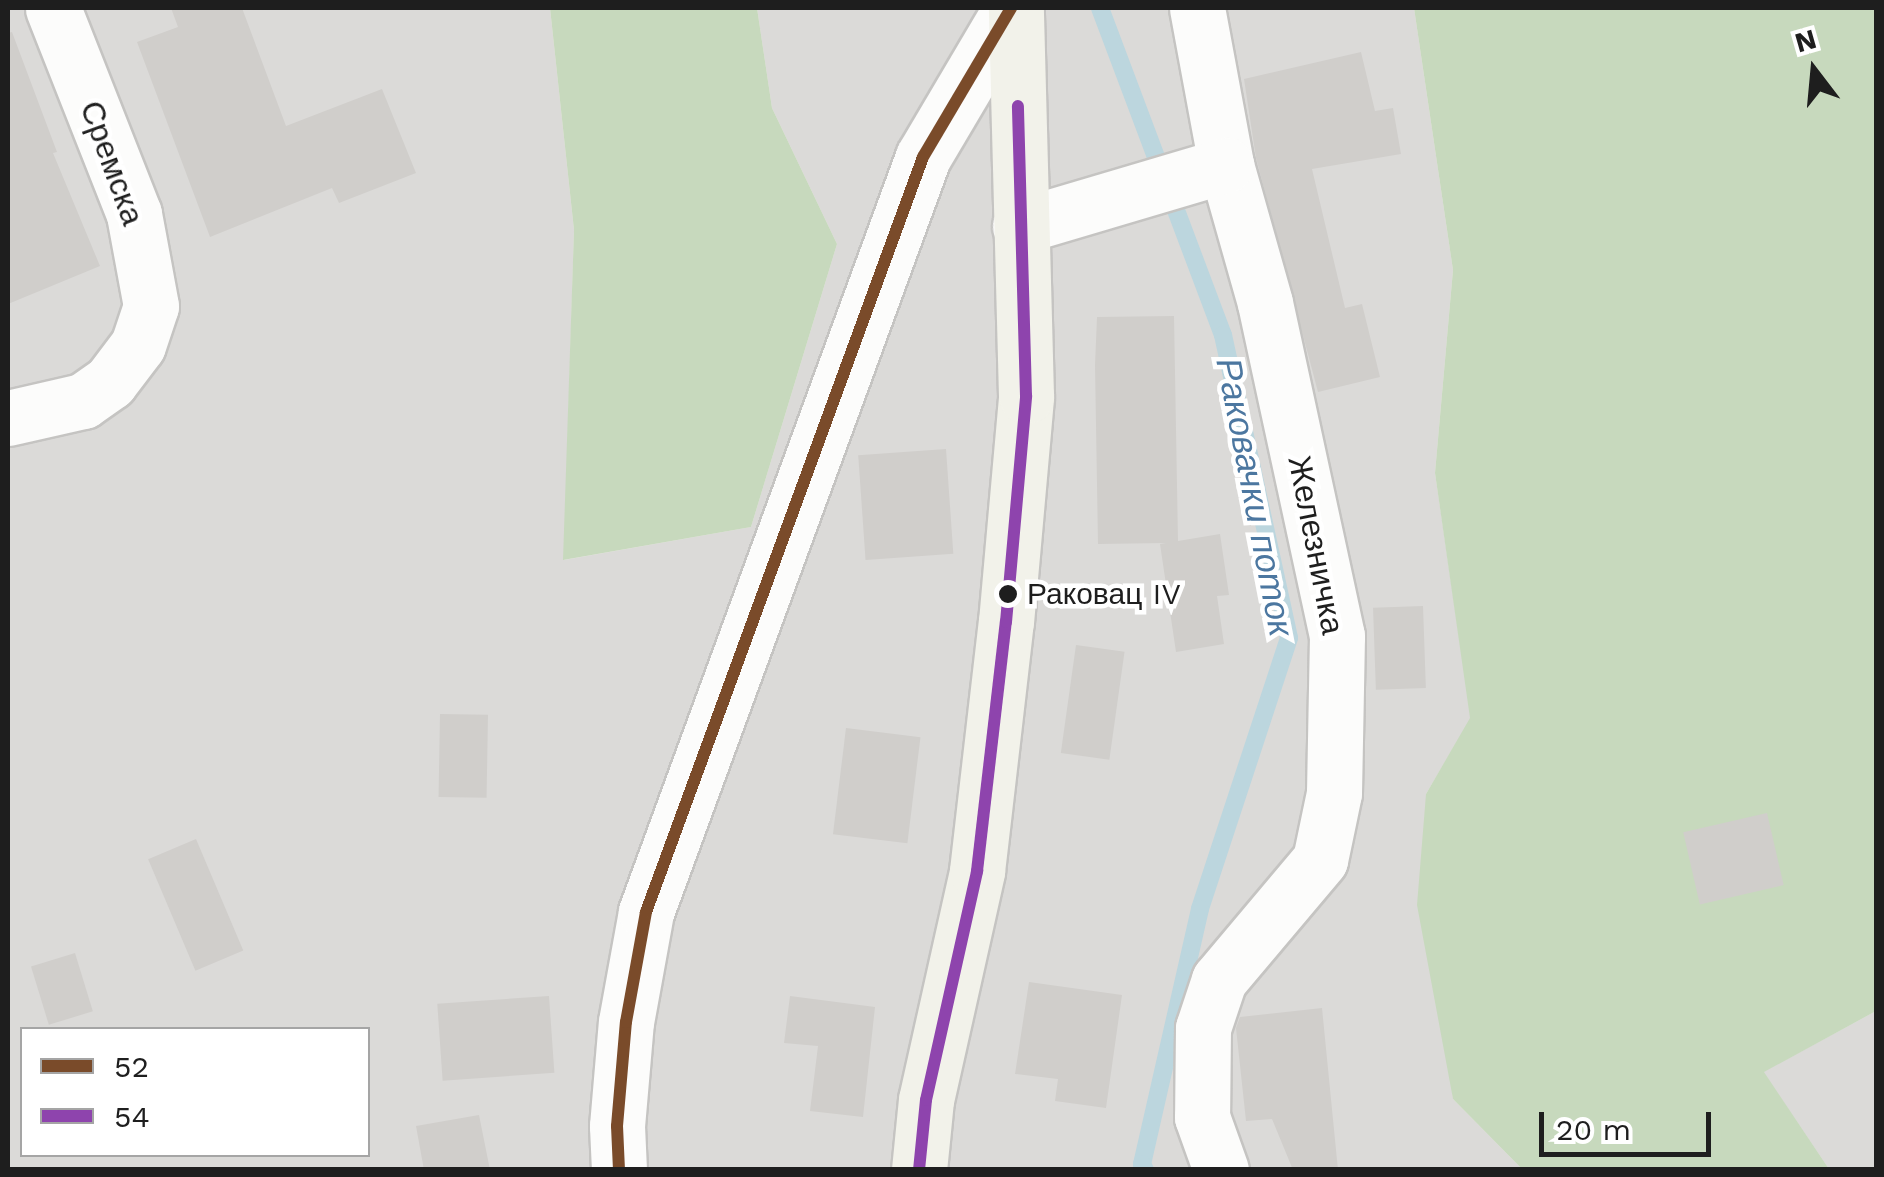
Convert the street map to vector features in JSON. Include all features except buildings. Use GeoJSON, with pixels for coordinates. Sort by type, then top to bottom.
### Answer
{"type":"FeatureCollection","features":[{"type":"Feature","properties":{"kind":"street","name":"Сремска"},"geometry":{"type":"LineString","coordinates":[[8,418],[83,401],[110,382],[138,345],[150,306],[134,214],[53,8]]}},
{"type":"Feature","properties":{"kind":"street"},"geometry":{"type":"LineString","coordinates":[[920,1170],[926,1100],[977,871],[1006,622],[1026,396],[1014,8]]}},
{"type":"Feature","properties":{"kind":"street"},"geometry":{"type":"LineString","coordinates":[[619,1170],[616,1126],[626,1022],[646,912],[923,157],[1014,8]]}},
{"type":"Feature","properties":{"kind":"street","name":"Железничка"},"geometry":{"type":"LineString","coordinates":[[1197,8],[1226,165],[1265,303],[1338,636],[1334,794],[1320,860],[1219,980],[1203,1028],[1202,1117],[1221,1170]]}},
{"type":"Feature","properties":{"kind":"street"},"geometry":{"type":"LineString","coordinates":[[1020,226],[1226,165]]}},
{"type":"Feature","properties":{"kind":"shaded area"},"geometry":{"type":"Polygon","coordinates":[[[8,8],[550,8],[574,230],[564,560],[751,527],[837,244],[772,108],[757,8],[1414,8],[1453,270],[1435,473],[1471,718],[1426,794],[1453,1099],[1522,1169],[8,1169],[8,8]]]}},
{"type":"Feature","properties":{"kind":"shaded area"},"geometry":{"type":"Polygon","coordinates":[[[1876,1011],[1876,1169],[1829,1169],[1763,1072],[1876,1011]]]}},
{"type":"Feature","properties":{"kind":"green space"},"geometry":{"type":"Polygon","coordinates":[[[550,8],[757,8],[772,108],[837,244],[751,527],[563,560],[574,230],[550,8]]]}},
{"type":"Feature","properties":{"kind":"green space"},"geometry":{"type":"Polygon","coordinates":[[[1414,8],[1876,8],[1876,1011],[1764,1072],[1829,1169],[1522,1169],[1453,1099],[1417,905],[1426,794],[1470,718],[1435,473],[1453,270],[1414,8]]]}},
{"type":"Feature","properties":{"kind":"waterway","name":"Раковачки поток"},"geometry":{"type":"LineString","coordinates":[[1100,8],[1223,335],[1289,638],[1200,909],[1142,1164],[1145,1170]]}},
{"type":"Feature","properties":{"kind":"transit line","name":"52"},"geometry":{"type":"LineString","coordinates":[[619,1170],[617,1126],[626,1022],[646,912],[923,157],[1011,8]]}},
{"type":"Feature","properties":{"kind":"transit line","name":"54"},"geometry":{"type":"LineString","coordinates":[[919,1170],[926,1100],[977,871],[1006,622],[1026,396],[1018,106]]}},
{"type":"Feature","properties":{"kind":"place","name":"Раковац IV"},"geometry":{"type":"Point","coordinates":[1008,594]}}]}
